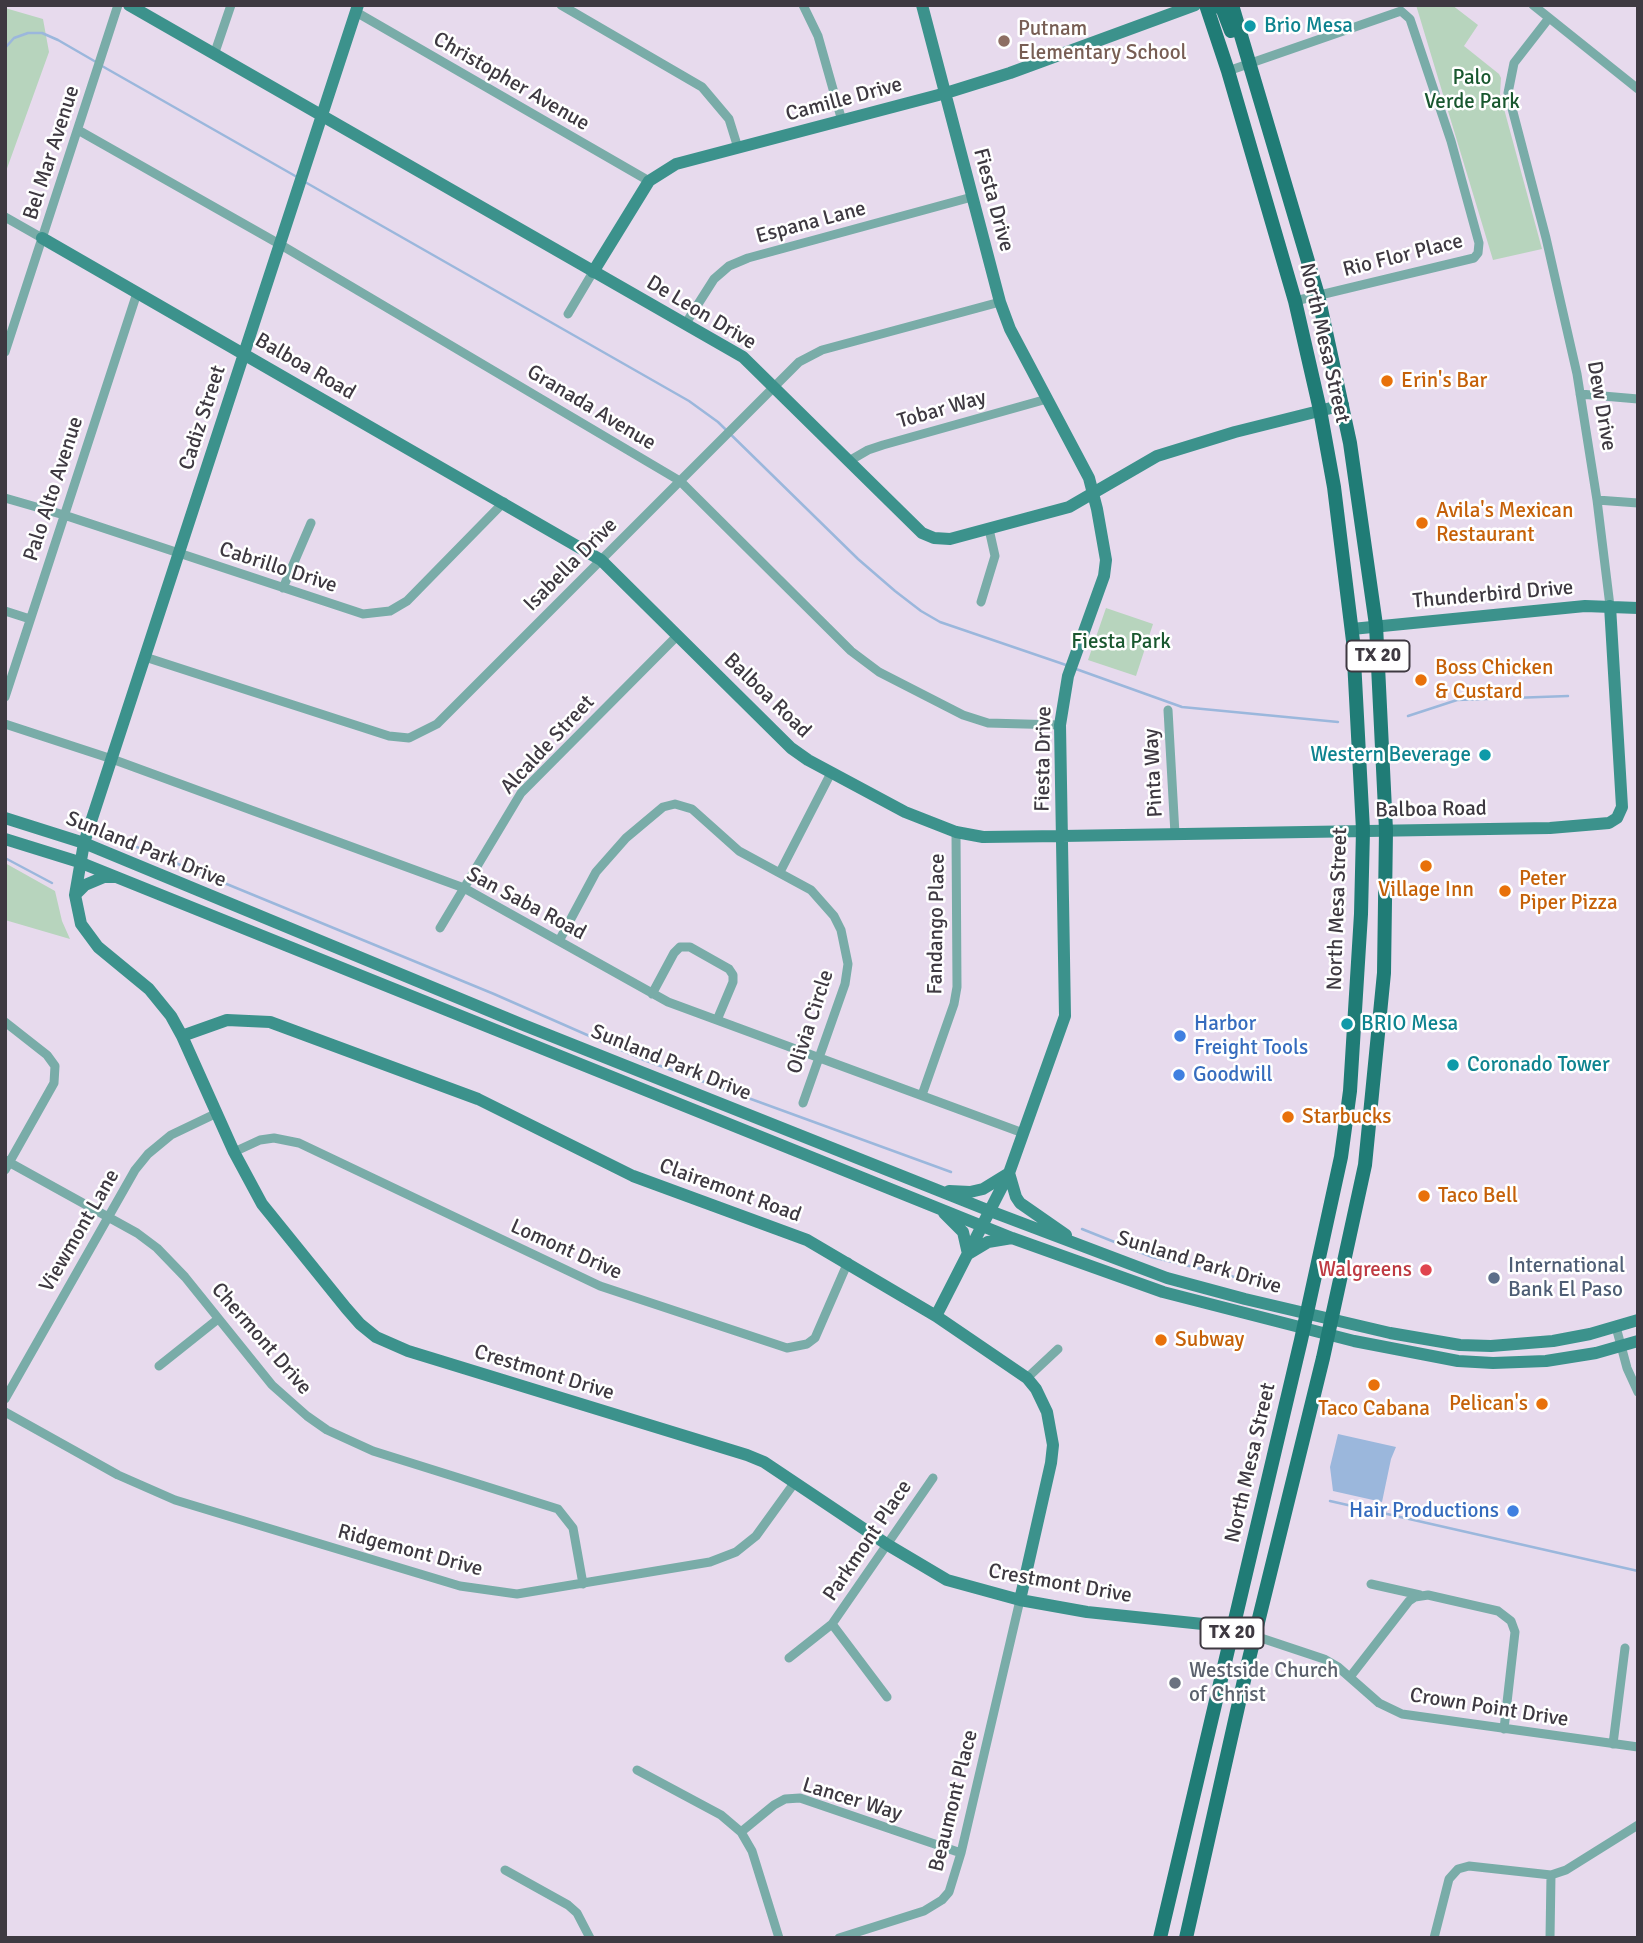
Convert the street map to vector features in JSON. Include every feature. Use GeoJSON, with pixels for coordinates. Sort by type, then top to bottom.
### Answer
{"type":"FeatureCollection","features":[{"type":"Feature","properties":{"kind":"main road","name":"North Mesa Street"},"geometry":{"type":"LineString","coordinates":[[1160,1938],[1341,1157],[1350,1091],[1359,969],[1363,830],[1352,629],[1334,485],[1320,410],[1295,301],[1206,5]]}},
{"type":"Feature","properties":{"kind":"main road"},"geometry":{"type":"LineString","coordinates":[[1218,5],[1223,10],[1236,47],[1249,58]]}},
{"type":"Feature","properties":{"kind":"main road","name":"North Mesa Street"},"geometry":{"type":"LineString","coordinates":[[1186,1938],[1255,1636],[1330,1327],[1365,1165],[1384,973],[1386,830],[1376,625],[1357,490],[1343,405],[1318,295],[1232,5]]}},
{"type":"Feature","properties":{"kind":"main road"},"geometry":{"type":"LineString","coordinates":[[1359,969],[1384,973]]}},
{"type":"Feature","properties":{"kind":"main road"},"geometry":{"type":"LineString","coordinates":[[1341,1157],[1365,1165]]}},
{"type":"Feature","properties":{"kind":"street","name":"Bel Mar Avenue"},"geometry":{"type":"LineString","coordinates":[[5,352],[118,5]]}},
{"type":"Feature","properties":{"kind":"street","name":"De Leon Drive"},"geometry":{"type":"LineString","coordinates":[[129,5],[743,357],[922,533],[934,538],[950,539],[1069,507],[1157,456],[1343,405]]}},
{"type":"Feature","properties":{"kind":"street"},"geometry":{"type":"LineString","coordinates":[[215,55],[231,5]]}},
{"type":"Feature","properties":{"kind":"street"},"geometry":{"type":"LineString","coordinates":[[561,5],[702,86],[729,119],[738,148]]}},
{"type":"Feature","properties":{"kind":"street"},"geometry":{"type":"LineString","coordinates":[[803,5],[818,36],[842,121]]}},
{"type":"Feature","properties":{"kind":"street","name":"Fiesta Drive"},"geometry":{"type":"LineString","coordinates":[[922,5],[1000,302],[1010,329],[1089,478],[1106,560],[1104,576],[1070,672],[1060,725],[1065,1016],[1009,1173],[936,1316]]}},
{"type":"Feature","properties":{"kind":"street","name":"Camille Drive"},"geometry":{"type":"LineString","coordinates":[[568,314],[649,181],[676,164],[946,93],[1010,73],[1195,5]]}},
{"type":"Feature","properties":{"kind":"street"},"geometry":{"type":"LineString","coordinates":[[1534,5],[1638,89]]}},
{"type":"Feature","properties":{"kind":"street","name":"Cadiz Street"},"geometry":{"type":"LineString","coordinates":[[84,843],[357,9]]}},
{"type":"Feature","properties":{"kind":"street","name":"Christopher Avenue"},"geometry":{"type":"LineString","coordinates":[[357,9],[649,181]]}},
{"type":"Feature","properties":{"kind":"street","name":"Rio Flor Place"},"geometry":{"type":"LineString","coordinates":[[1249,58],[1401,10],[1410,19],[1451,141],[1479,243],[1478,253],[1470,260],[1295,301]]}},
{"type":"Feature","properties":{"kind":"street","name":"Dew Drive"},"geometry":{"type":"LineString","coordinates":[[1549,18],[1514,63],[1508,93],[1549,251],[1580,394],[1597,500],[1610,606],[1622,807],[1617,818]]}},
{"type":"Feature","properties":{"kind":"street"},"geometry":{"type":"LineString","coordinates":[[1228,71],[1249,58]]}},
{"type":"Feature","properties":{"kind":"street","name":"Granada Avenue"},"geometry":{"type":"LineString","coordinates":[[78,130],[281,245],[680,481],[851,651],[879,672],[963,715],[988,723],[1060,725]]}},
{"type":"Feature","properties":{"kind":"street","name":"Espana Lane"},"geometry":{"type":"LineString","coordinates":[[686,323],[714,279],[729,267],[748,258],[972,197]]}},
{"type":"Feature","properties":{"kind":"street","name":"Balboa Road"},"geometry":{"type":"LineString","coordinates":[[5,217],[601,560],[791,748],[831,773],[905,812],[956,832],[983,837],[1550,828],[1595,826],[1617,818]]}},
{"type":"Feature","properties":{"kind":"street","name":"Palo Alto Avenue"},"geometry":{"type":"LineString","coordinates":[[5,697],[137,293]]}},
{"type":"Feature","properties":{"kind":"street","name":"Isabella Drive"},"geometry":{"type":"LineString","coordinates":[[145,657],[389,736],[409,738],[438,724],[799,362],[822,350],[1000,302]]}},
{"type":"Feature","properties":{"kind":"street"},"geometry":{"type":"LineString","coordinates":[[1580,394],[1638,399]]}},
{"type":"Feature","properties":{"kind":"street","name":"Tobar Way"},"geometry":{"type":"LineString","coordinates":[[849,461],[883,445],[1047,399]]}},
{"type":"Feature","properties":{"kind":"street","name":"Cabrillo Drive"},"geometry":{"type":"LineString","coordinates":[[5,498],[64,514],[363,614],[390,611],[407,601],[504,502]]}},
{"type":"Feature","properties":{"kind":"street"},"geometry":{"type":"LineString","coordinates":[[1597,500],[1638,503]]}},
{"type":"Feature","properties":{"kind":"street"},"geometry":{"type":"LineString","coordinates":[[283,588],[311,523]]}},
{"type":"Feature","properties":{"kind":"street"},"geometry":{"type":"LineString","coordinates":[[981,603],[995,556],[989,529]]}},
{"type":"Feature","properties":{"kind":"street","name":"Thunderbird Drive"},"geometry":{"type":"LineString","coordinates":[[1352,629],[1585,606],[1638,608]]}},
{"type":"Feature","properties":{"kind":"street"},"geometry":{"type":"LineString","coordinates":[[5,611],[30,619]]}},
{"type":"Feature","properties":{"kind":"street","name":"Alcalde Street"},"geometry":{"type":"LineString","coordinates":[[440,928],[521,793],[678,635]]}},
{"type":"Feature","properties":{"kind":"street","name":"Pinta Way"},"geometry":{"type":"LineString","coordinates":[[1168,709],[1175,834]]}},
{"type":"Feature","properties":{"kind":"street","name":"San Saba Road"},"geometry":{"type":"LineString","coordinates":[[5,724],[112,759],[464,888],[652,994],[1023,1133]]}},
{"type":"Feature","properties":{"kind":"street"},"geometry":{"type":"LineString","coordinates":[[780,872],[831,773]]}},
{"type":"Feature","properties":{"kind":"street","name":"Olivia Circle"},"geometry":{"type":"LineString","coordinates":[[559,941],[596,872],[626,838],[663,807],[675,804],[692,809],[739,851],[811,890],[834,916],[846,946],[848,964],[845,984],[803,1103]]}},
{"type":"Feature","properties":{"kind":"street","name":"Sunland Park Drive"},"geometry":{"type":"LineString","coordinates":[[5,818],[84,843],[521,1024],[990,1211],[1167,1278],[1305,1321]]}},
{"type":"Feature","properties":{"kind":"street","name":"Fandango Place"},"geometry":{"type":"LineString","coordinates":[[922,1095],[954,1004],[957,987],[956,832]]}},
{"type":"Feature","properties":{"kind":"street","name":"Sunland Park Drive"},"geometry":{"type":"LineString","coordinates":[[5,839],[117,877],[1013,1238],[1163,1292],[1330,1327]]}},
{"type":"Feature","properties":{"kind":"street","name":"Crestmont Drive"},"geometry":{"type":"LineString","coordinates":[[84,843],[75,895],[81,924],[97,947],[149,989],[171,1016],[234,1152],[262,1204],[353,1316],[376,1337],[408,1351],[764,1462],[888,1545],[947,1580],[1020,1600],[1085,1612],[1233,1629],[1255,1636]]}},
{"type":"Feature","properties":{"kind":"street"},"geometry":{"type":"LineString","coordinates":[[75,895],[85,885],[96,880],[117,877]]}},
{"type":"Feature","properties":{"kind":"street"},"geometry":{"type":"LineString","coordinates":[[652,994],[674,953],[680,947],[690,947],[729,968],[733,975],[733,982],[717,1020]]}},
{"type":"Feature","properties":{"kind":"street","name":"Clairemont Road"},"geometry":{"type":"LineString","coordinates":[[182,1036],[227,1020],[270,1022],[478,1099],[633,1176],[807,1240],[936,1316],[1027,1378],[1043,1401],[1052,1429],[1051,1463],[1020,1600]]}},
{"type":"Feature","properties":{"kind":"street"},"geometry":{"type":"LineString","coordinates":[[5,1022],[47,1055],[55,1066],[54,1083],[7,1164]]}},
{"type":"Feature","properties":{"kind":"street","name":"Viewmont Lane"},"geometry":{"type":"LineString","coordinates":[[5,1399],[135,1170],[148,1154],[171,1135],[217,1113]]}},
{"type":"Feature","properties":{"kind":"street","name":"Lomont Drive"},"geometry":{"type":"LineString","coordinates":[[234,1152],[260,1140],[274,1138],[299,1143],[600,1286],[787,1348],[807,1344],[816,1338],[848,1262]]}},
{"type":"Feature","properties":{"kind":"street","name":"Chermont Drive"},"geometry":{"type":"LineString","coordinates":[[7,1164],[137,1233],[172,1262],[272,1385],[327,1430],[373,1451],[558,1509],[573,1528],[583,1584]]}},
{"type":"Feature","properties":{"kind":"street"},"geometry":{"type":"LineString","coordinates":[[941,1191],[970,1192],[983,1189],[1009,1173],[1020,1203],[1079,1245]]}},
{"type":"Feature","properties":{"kind":"street"},"geometry":{"type":"LineString","coordinates":[[939,1207],[963,1232],[968,1254],[988,1242],[1013,1238]]}},
{"type":"Feature","properties":{"kind":"street"},"geometry":{"type":"LineString","coordinates":[[1163,1292],[1167,1278]]}},
{"type":"Feature","properties":{"kind":"street"},"geometry":{"type":"LineString","coordinates":[[159,1366],[218,1319]]}},
{"type":"Feature","properties":{"kind":"street"},"geometry":{"type":"LineString","coordinates":[[1330,1327],[1491,1346],[1553,1341],[1638,1320]]}},
{"type":"Feature","properties":{"kind":"street"},"geometry":{"type":"LineString","coordinates":[[1330,1327],[1433,1358],[1493,1363],[1559,1359],[1638,1342]]}},
{"type":"Feature","properties":{"kind":"street"},"geometry":{"type":"LineString","coordinates":[[1616,1327],[1627,1368],[1638,1392]]}},
{"type":"Feature","properties":{"kind":"street"},"geometry":{"type":"LineString","coordinates":[[1491,1346],[1493,1363]]}},
{"type":"Feature","properties":{"kind":"street"},"geometry":{"type":"LineString","coordinates":[[1027,1378],[1058,1349]]}},
{"type":"Feature","properties":{"kind":"street","name":"Ridgemont Drive"},"geometry":{"type":"LineString","coordinates":[[5,1412],[118,1475],[175,1500],[460,1587],[517,1594],[710,1562],[736,1552],[756,1536],[795,1482]]}},
{"type":"Feature","properties":{"kind":"street","name":"Parkmont Place"},"geometry":{"type":"LineString","coordinates":[[789,1658],[832,1624],[933,1478]]}},
{"type":"Feature","properties":{"kind":"street"},"geometry":{"type":"LineString","coordinates":[[1371,1584],[1498,1611],[1511,1621],[1515,1632],[1504,1729]]}},
{"type":"Feature","properties":{"kind":"street"},"geometry":{"type":"LineString","coordinates":[[1350,1677],[1409,1601],[1422,1595]]}},
{"type":"Feature","properties":{"kind":"street","name":"Beaumont Place"},"geometry":{"type":"LineString","coordinates":[[839,1938],[934,1906],[949,1892],[961,1853],[1020,1600]]}},
{"type":"Feature","properties":{"kind":"street","name":"Parkmont Place"},"geometry":{"type":"LineString","coordinates":[[832,1624],[887,1697]]}},
{"type":"Feature","properties":{"kind":"street","name":"Crown Point Drive"},"geometry":{"type":"LineString","coordinates":[[1255,1636],[1324,1659],[1350,1677],[1379,1703],[1402,1714],[1638,1747]]}},
{"type":"Feature","properties":{"kind":"street"},"geometry":{"type":"LineString","coordinates":[[1614,1744],[1625,1648]]}},
{"type":"Feature","properties":{"kind":"street"},"geometry":{"type":"LineString","coordinates":[[637,1770],[721,1815],[741,1832],[752,1851],[779,1938]]}},
{"type":"Feature","properties":{"kind":"street","name":"Lancer Way"},"geometry":{"type":"LineString","coordinates":[[741,1832],[785,1799],[800,1798],[961,1853]]}},
{"type":"Feature","properties":{"kind":"street"},"geometry":{"type":"LineString","coordinates":[[1434,1938],[1449,1878],[1458,1869],[1469,1866],[1551,1875],[1566,1870],[1638,1825]]}},
{"type":"Feature","properties":{"kind":"street"},"geometry":{"type":"LineString","coordinates":[[505,1870],[568,1905],[577,1913],[590,1938]]}},
{"type":"Feature","properties":{"kind":"street"},"geometry":{"type":"LineString","coordinates":[[1550,1938],[1551,1875]]}},
{"type":"Feature","properties":{"kind":"green space","name":"Palo Verde Park"},"geometry":{"type":"Polygon","coordinates":[[[1416,5],[1452,5],[1478,25],[1464,46],[1501,78],[1500,94],[1542,249],[1493,260],[1416,5]]]}},
{"type":"Feature","properties":{"kind":"green space"},"geometry":{"type":"Polygon","coordinates":[[[5,8],[43,19],[49,52],[5,174],[5,8]]]}},
{"type":"Feature","properties":{"kind":"green space","name":"Fiesta Park"},"geometry":{"type":"Polygon","coordinates":[[[1106,608],[1153,624],[1136,676],[1088,660],[1106,608]]]}},
{"type":"Feature","properties":{"kind":"green space"},"geometry":{"type":"Polygon","coordinates":[[[5,863],[55,891],[62,921],[70,939],[5,920],[5,863]]]}},
{"type":"Feature","properties":{"kind":"water"},"geometry":{"type":"Polygon","coordinates":[[[1338,1434],[1396,1447],[1382,1502],[1333,1491],[1330,1467],[1338,1434]]]}},
{"type":"Feature","properties":{"kind":"waterway"},"geometry":{"type":"LineString","coordinates":[[5,48],[14,38],[28,33],[42,33],[96,62]]}},
{"type":"Feature","properties":{"kind":"waterway"},"geometry":{"type":"LineString","coordinates":[[102,66],[297,177]]}},
{"type":"Feature","properties":{"kind":"waterway"},"geometry":{"type":"LineString","coordinates":[[305,182],[689,401],[718,422],[858,559],[921,611],[940,622],[1066,665]]}},
{"type":"Feature","properties":{"kind":"waterway"},"geometry":{"type":"LineString","coordinates":[[1076,669],[1182,707],[1338,722]]}},
{"type":"Feature","properties":{"kind":"waterway"},"geometry":{"type":"LineString","coordinates":[[1408,716],[1457,700],[1568,696]]}},
{"type":"Feature","properties":{"kind":"waterway"},"geometry":{"type":"LineString","coordinates":[[110,836],[494,994],[644,1060],[951,1172]]}},
{"type":"Feature","properties":{"kind":"waterway"},"geometry":{"type":"LineString","coordinates":[[5,858],[52,883]]}},
{"type":"Feature","properties":{"kind":"waterway"},"geometry":{"type":"LineString","coordinates":[[1082,1229],[1152,1257],[1239,1278]]}},
{"type":"Feature","properties":{"kind":"waterway"},"geometry":{"type":"LineString","coordinates":[[1330,1501],[1638,1571]]}},
{"type":"Feature","properties":{"kind":"place","name":"Brio Mesa"},"geometry":{"type":"Point","coordinates":[1250,26]}},
{"type":"Feature","properties":{"kind":"place","name":"Putnam Elementary School"},"geometry":{"type":"Point","coordinates":[1004,41]}},
{"type":"Feature","properties":{"kind":"place","name":"Erin's Bar"},"geometry":{"type":"Point","coordinates":[1387,381]}},
{"type":"Feature","properties":{"kind":"place","name":"Avila's Mexican Restaurant"},"geometry":{"type":"Point","coordinates":[1422,523]}},
{"type":"Feature","properties":{"kind":"place","name":"Boss Chicken & Custard"},"geometry":{"type":"Point","coordinates":[1421,680]}},
{"type":"Feature","properties":{"kind":"place","name":"Western Beverage"},"geometry":{"type":"Point","coordinates":[1485,755]}},
{"type":"Feature","properties":{"kind":"place","name":"Village Inn"},"geometry":{"type":"Point","coordinates":[1426,866]}},
{"type":"Feature","properties":{"kind":"place","name":"Peter Piper Pizza"},"geometry":{"type":"Point","coordinates":[1505,891]}},
{"type":"Feature","properties":{"kind":"place","name":"BRIO Mesa"},"geometry":{"type":"Point","coordinates":[1347,1024]}},
{"type":"Feature","properties":{"kind":"place","name":"Harbor Freight Tools"},"geometry":{"type":"Point","coordinates":[1180,1036]}},
{"type":"Feature","properties":{"kind":"place","name":"Coronado Tower"},"geometry":{"type":"Point","coordinates":[1453,1065]}},
{"type":"Feature","properties":{"kind":"place","name":"Goodwill"},"geometry":{"type":"Point","coordinates":[1179,1075]}},
{"type":"Feature","properties":{"kind":"place","name":"Starbucks"},"geometry":{"type":"Point","coordinates":[1288,1117]}},
{"type":"Feature","properties":{"kind":"place","name":"Taco Bell"},"geometry":{"type":"Point","coordinates":[1424,1196]}},
{"type":"Feature","properties":{"kind":"place","name":"Walgreens"},"geometry":{"type":"Point","coordinates":[1426,1270]}},
{"type":"Feature","properties":{"kind":"place","name":"International Bank El Paso"},"geometry":{"type":"Point","coordinates":[1494,1278]}},
{"type":"Feature","properties":{"kind":"place","name":"Subway"},"geometry":{"type":"Point","coordinates":[1161,1340]}},
{"type":"Feature","properties":{"kind":"place","name":"Taco Cabana"},"geometry":{"type":"Point","coordinates":[1374,1385]}},
{"type":"Feature","properties":{"kind":"place","name":"Pelican's"},"geometry":{"type":"Point","coordinates":[1542,1404]}},
{"type":"Feature","properties":{"kind":"place","name":"Hair Productions"},"geometry":{"type":"Point","coordinates":[1513,1511]}},
{"type":"Feature","properties":{"kind":"place","name":"Westside Church of Christ"},"geometry":{"type":"Point","coordinates":[1175,1683]}}]}
